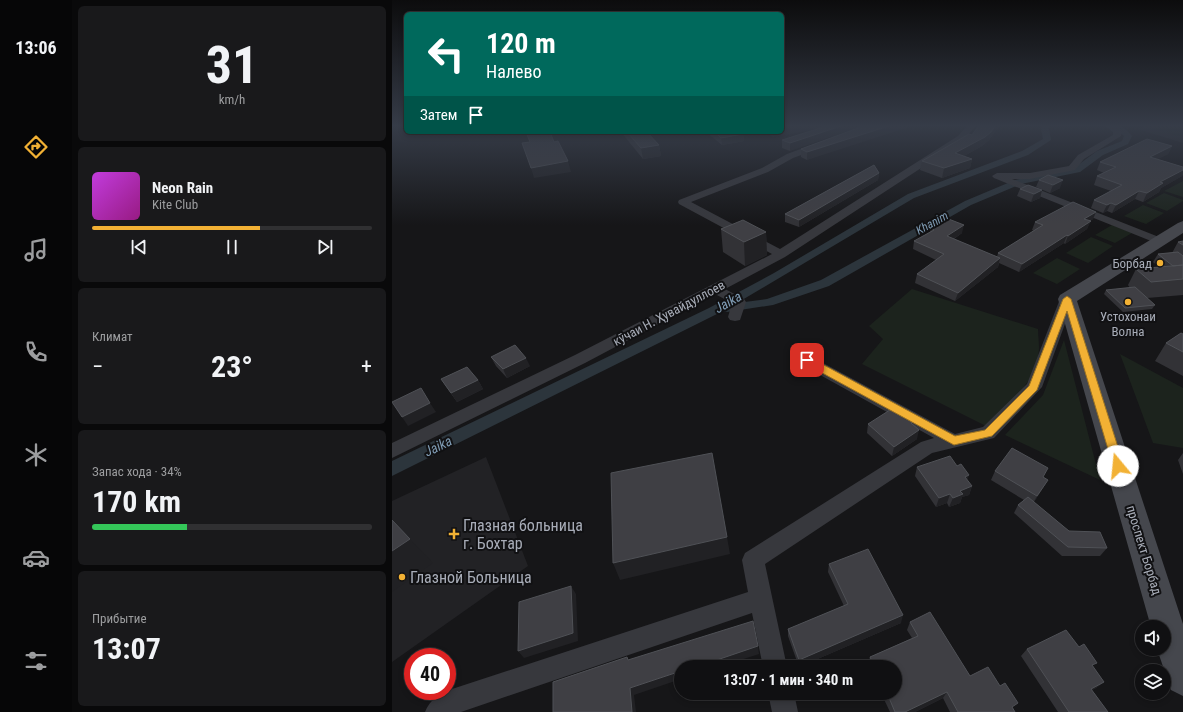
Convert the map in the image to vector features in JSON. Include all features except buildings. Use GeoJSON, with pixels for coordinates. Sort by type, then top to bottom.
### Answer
{"type":"FeatureCollection","features":[{"type":"Feature","properties":{"kind":"street"},"geometry":{"type":"LineString","coordinates":[[781,254],[683,202],[765,170],[786,158]]}},
{"type":"Feature","properties":{"kind":"street","name":"кӯчаи Н. Ҳувайдуллоев"},"geometry":{"type":"LineString","coordinates":[[392,452],[580,360],[781,254],[930,158]]}},
{"type":"Feature","properties":{"kind":"street"},"geometry":{"type":"LineString","coordinates":[[1080,158],[1072,168],[1030,176],[997,176],[1160,241]]}},
{"type":"Feature","properties":{"kind":"street"},"geometry":{"type":"LineString","coordinates":[[774,660],[753,560],[926,447],[988,433],[1034,387],[1067,299],[1183,226]]}},
{"type":"Feature","properties":{"kind":"street"},"geometry":{"type":"LineString","coordinates":[[716,288],[739,302],[735,317]]}},
{"type":"Feature","properties":{"kind":"street","name":"проспект Борбад"},"geometry":{"type":"LineString","coordinates":[[1067,299],[1183,678]]}},
{"type":"Feature","properties":{"kind":"street"},"geometry":{"type":"LineString","coordinates":[[807,360],[954,441]]}},
{"type":"Feature","properties":{"kind":"street"},"geometry":{"type":"LineString","coordinates":[[438,712],[452,702],[761,599]]}},
{"type":"Feature","properties":{"kind":"street"},"geometry":{"type":"LineString","coordinates":[[782,700],[785,712]]}},
{"type":"Feature","properties":{"kind":"shaded area"},"geometry":{"type":"Polygon","coordinates":[[[1183,181],[1183,197],[1164,191],[1183,181]]]}},
{"type":"Feature","properties":{"kind":"shaded area"},"geometry":{"type":"Polygon","coordinates":[[[1164,193],[1183,201],[1167,211],[1146,203],[1164,193]]]}},
{"type":"Feature","properties":{"kind":"shaded area"},"geometry":{"type":"Polygon","coordinates":[[[1143,205],[1164,213],[1146,224],[1124,216],[1143,205]]]}},
{"type":"Feature","properties":{"kind":"shaded area"},"geometry":{"type":"Polygon","coordinates":[[[1112,225],[1132,233],[1115,243],[1095,235],[1112,225]]]}},
{"type":"Feature","properties":{"kind":"shaded area"},"geometry":{"type":"Polygon","coordinates":[[[1091,237],[1113,246],[1088,263],[1066,253],[1091,237]]]}},
{"type":"Feature","properties":{"kind":"shaded area"},"geometry":{"type":"Polygon","coordinates":[[[1057,258],[1080,269],[1057,284],[1033,273],[1057,258]]]}},
{"type":"Feature","properties":{"kind":"shaded area"},"geometry":{"type":"Polygon","coordinates":[[[912,289],[1038,329],[1039,348],[1037,360],[1028,382],[1012,401],[986,426],[862,364],[883,339],[869,326],[912,289]]]}},
{"type":"Feature","properties":{"kind":"shaded area"},"geometry":{"type":"Polygon","coordinates":[[[1064,340],[1100,480],[1005,435],[1043,395],[1064,340]]]}},
{"type":"Feature","properties":{"kind":"shaded area"},"geometry":{"type":"Polygon","coordinates":[[[1120,354],[1183,388],[1183,448],[1153,443],[1120,354]]]}},
{"type":"Feature","properties":{"kind":"shaded area","name":"Глазная больница г. Бохтар"},"geometry":{"type":"Polygon","coordinates":[[[486,457],[528,566],[412,648],[404,648],[404,654],[392,662],[392,501],[486,457]]]}},
{"type":"Feature","properties":{"kind":"waterway","name":"Jaika"},"geometry":{"type":"LineString","coordinates":[[392,469],[713,311],[778,275],[911,196],[1010,158]]}},
{"type":"Feature","properties":{"kind":"waterway","name":"Khanim"},"geometry":{"type":"LineString","coordinates":[[727,308],[769,302],[825,283],[968,203],[1018,182],[1077,170],[1093,158]]}},
{"type":"Feature","properties":{"kind":"place","name":"Борбад"},"geometry":{"type":"Point","coordinates":[1160,263]}},
{"type":"Feature","properties":{"kind":"place","name":"Устохонаи Волна"},"geometry":{"type":"Point","coordinates":[1128,302]}},
{"type":"Feature","properties":{"kind":"place","name":"Глазная больница г. Бохтар"},"geometry":{"type":"Point","coordinates":[454,534]}},
{"type":"Feature","properties":{"kind":"place","name":"Глазной Больница"},"geometry":{"type":"Point","coordinates":[402,577]}},
{"type":"Feature","properties":{"kind":"route"},"geometry":{"type":"LineString","coordinates":[[807,360],[954,441],[988,433],[1034,387],[1067,299],[1118,466]]}}]}
